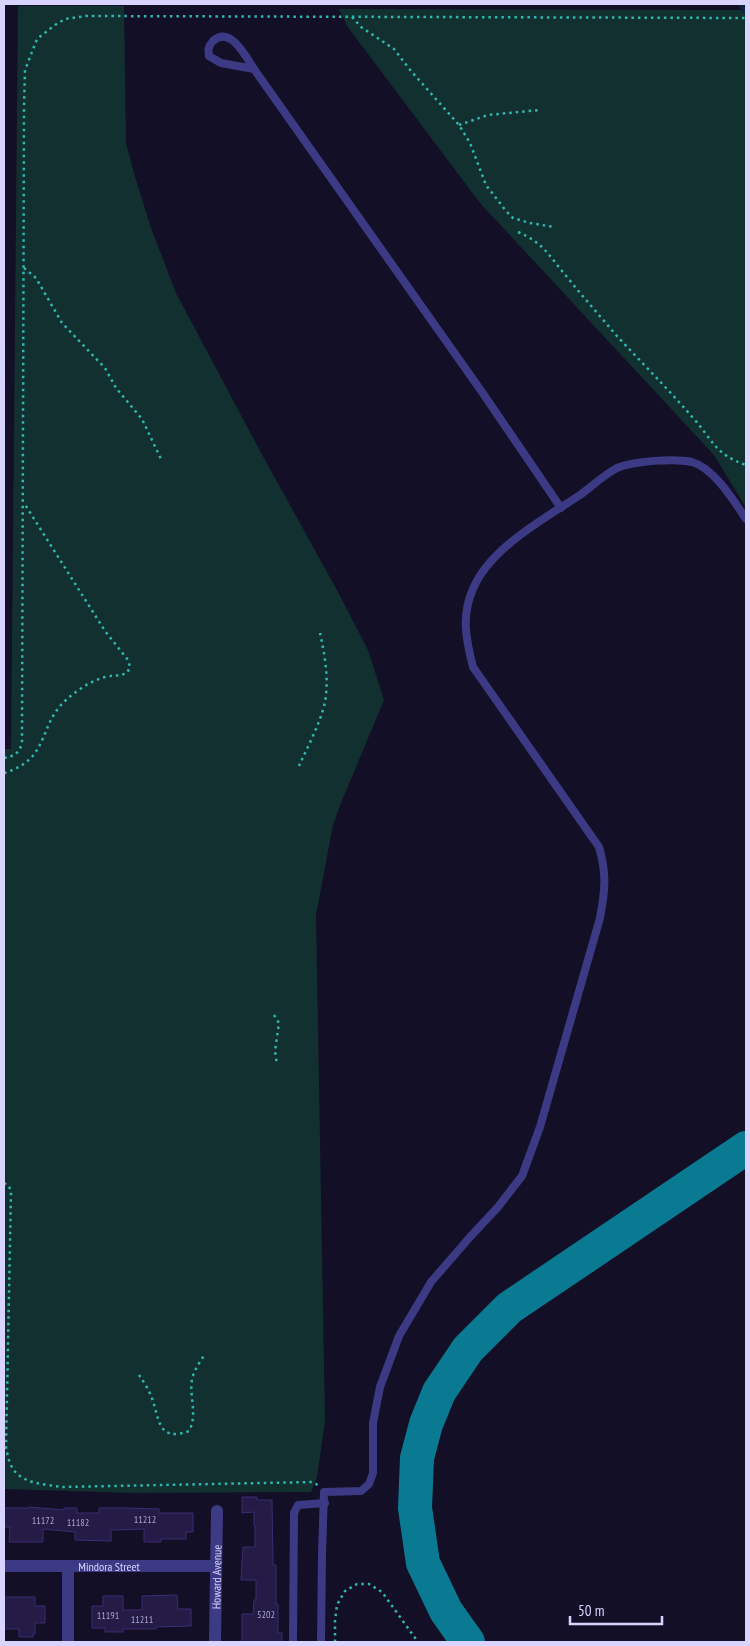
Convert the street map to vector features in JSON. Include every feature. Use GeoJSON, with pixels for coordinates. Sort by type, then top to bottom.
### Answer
{"type":"FeatureCollection","features":[{"type":"Feature","properties":{"kind":"street","name":"Howard Avenue"},"geometry":{"type":"LineString","coordinates":[[215,1642],[217,1511]]}},
{"type":"Feature","properties":{"kind":"street","name":"Mindora Street"},"geometry":{"type":"LineString","coordinates":[[4,1566],[215,1566]]}},
{"type":"Feature","properties":{"kind":"street"},"geometry":{"type":"LineString","coordinates":[[68,1566],[68,1642]]}},
{"type":"Feature","properties":{"kind":"lane"},"geometry":{"type":"LineString","coordinates":[[254,69],[221,64],[209,56],[208,50],[217,38],[224,36],[234,40],[482,392],[561,508]]}},
{"type":"Feature","properties":{"kind":"lane"},"geometry":{"type":"LineString","coordinates":[[321,1642],[324,1492],[361,1491],[369,1484],[372,1473],[373,1423],[380,1387],[399,1336],[431,1282],[498,1207],[522,1176],[540,1127],[600,918],[605,894],[605,867],[599,847],[473,667],[466,638],[466,612],[473,588],[488,564],[514,540],[617,468],[652,460],[692,462],[708,470],[728,493],[746,519]]}},
{"type":"Feature","properties":{"kind":"lane"},"geometry":{"type":"LineString","coordinates":[[293,1642],[294,1513],[298,1505],[325,1504]]}},
{"type":"Feature","properties":{"kind":"path"},"geometry":{"type":"LineString","coordinates":[[4,758],[12,757],[19,752],[22,743],[25,70],[37,39],[66,19],[86,16],[746,18]]}},
{"type":"Feature","properties":{"kind":"path"},"geometry":{"type":"LineString","coordinates":[[352,17],[361,27],[394,49],[411,72],[458,125],[470,144],[486,185],[506,211],[513,218],[554,227]]}},
{"type":"Feature","properties":{"kind":"path"},"geometry":{"type":"LineString","coordinates":[[458,125],[488,115],[539,110]]}},
{"type":"Feature","properties":{"kind":"path"},"geometry":{"type":"LineString","coordinates":[[518,232],[533,238],[546,249],[585,298],[694,419],[718,450],[726,457],[746,465]]}},
{"type":"Feature","properties":{"kind":"path"},"geometry":{"type":"LineString","coordinates":[[24,268],[36,278],[62,323],[105,368],[116,388],[142,419],[161,459]]}},
{"type":"Feature","properties":{"kind":"path"},"geometry":{"type":"LineString","coordinates":[[4,773],[15,770],[26,763],[34,754],[54,713],[66,700],[93,682],[107,676],[118,676],[128,673],[130,667],[128,660],[105,631],[23,502]]}},
{"type":"Feature","properties":{"kind":"path"},"geometry":{"type":"LineString","coordinates":[[299,766],[324,702],[326,672],[325,655],[320,633]]}},
{"type":"Feature","properties":{"kind":"path"},"geometry":{"type":"LineString","coordinates":[[274,1015],[279,1023],[275,1051],[277,1065]]}},
{"type":"Feature","properties":{"kind":"path"},"geometry":{"type":"LineString","coordinates":[[4,1183],[11,1192],[6,1447],[10,1464],[19,1475],[34,1483],[62,1486],[312,1482],[318,1485],[324,1492]]}},
{"type":"Feature","properties":{"kind":"path"},"geometry":{"type":"LineString","coordinates":[[139,1375],[151,1395],[157,1418],[163,1430],[171,1434],[180,1434],[189,1431],[194,1423],[191,1391],[192,1378],[195,1369],[205,1354]]}},
{"type":"Feature","properties":{"kind":"path"},"geometry":{"type":"LineString","coordinates":[[335,1642],[337,1605],[345,1591],[357,1584],[369,1584],[382,1592],[418,1642]]}},
{"type":"Feature","properties":{"kind":"green space"},"geometry":{"type":"Polygon","coordinates":[[[18,6],[124,6],[126,143],[151,228],[176,293],[368,650],[384,700],[333,825],[316,915],[325,1421],[317,1477],[311,1492],[134,1493],[4,1489],[4,749],[11,749],[18,6]]]}},
{"type":"Feature","properties":{"kind":"green space"},"geometry":{"type":"Polygon","coordinates":[[[339,9],[746,10],[746,508],[714,455],[480,203],[347,26],[339,9]]]}},
{"type":"Feature","properties":{"kind":"building"},"geometry":{"type":"Polygon","coordinates":[[[242,1497],[272,1500],[273,1565],[276,1565],[278,1633],[282,1633],[282,1642],[242,1642],[242,1614],[253,1614],[254,1600],[256,1600],[256,1580],[241,1580],[243,1547],[255,1547],[254,1512],[242,1513],[242,1497]]]}},
{"type":"Feature","properties":{"kind":"building"},"geometry":{"type":"Polygon","coordinates":[[[29,1507],[64,1510],[64,1508],[77,1508],[77,1513],[99,1513],[99,1508],[126,1508],[159,1509],[159,1513],[193,1513],[193,1532],[186,1532],[186,1539],[161,1539],[161,1542],[144,1542],[144,1529],[111,1530],[111,1541],[75,1540],[75,1532],[43,1529],[43,1542],[9,1542],[10,1527],[4,1527],[4,1508],[29,1507]]]}},
{"type":"Feature","properties":{"kind":"building"},"geometry":{"type":"Polygon","coordinates":[[[177,1595],[178,1609],[191,1609],[191,1626],[123,1629],[123,1632],[105,1632],[105,1628],[92,1628],[92,1606],[103,1606],[103,1596],[123,1596],[123,1610],[142,1610],[142,1596],[177,1595]]]}},
{"type":"Feature","properties":{"kind":"building"},"geometry":{"type":"Polygon","coordinates":[[[4,1597],[35,1597],[35,1606],[45,1606],[45,1623],[35,1623],[35,1634],[33,1634],[33,1637],[19,1637],[19,1629],[4,1629],[4,1597]]]}},
{"type":"Feature","properties":{"kind":"waterway"},"geometry":{"type":"LineString","coordinates":[[740,4],[746,13]]}},
{"type":"Feature","properties":{"kind":"taxiway"},"geometry":{"type":"LineString","coordinates":[[468,1642],[446,1611],[423,1563],[415,1508],[417,1458],[426,1424],[439,1392],[468,1349],[509,1308],[746,1148]]}}]}
